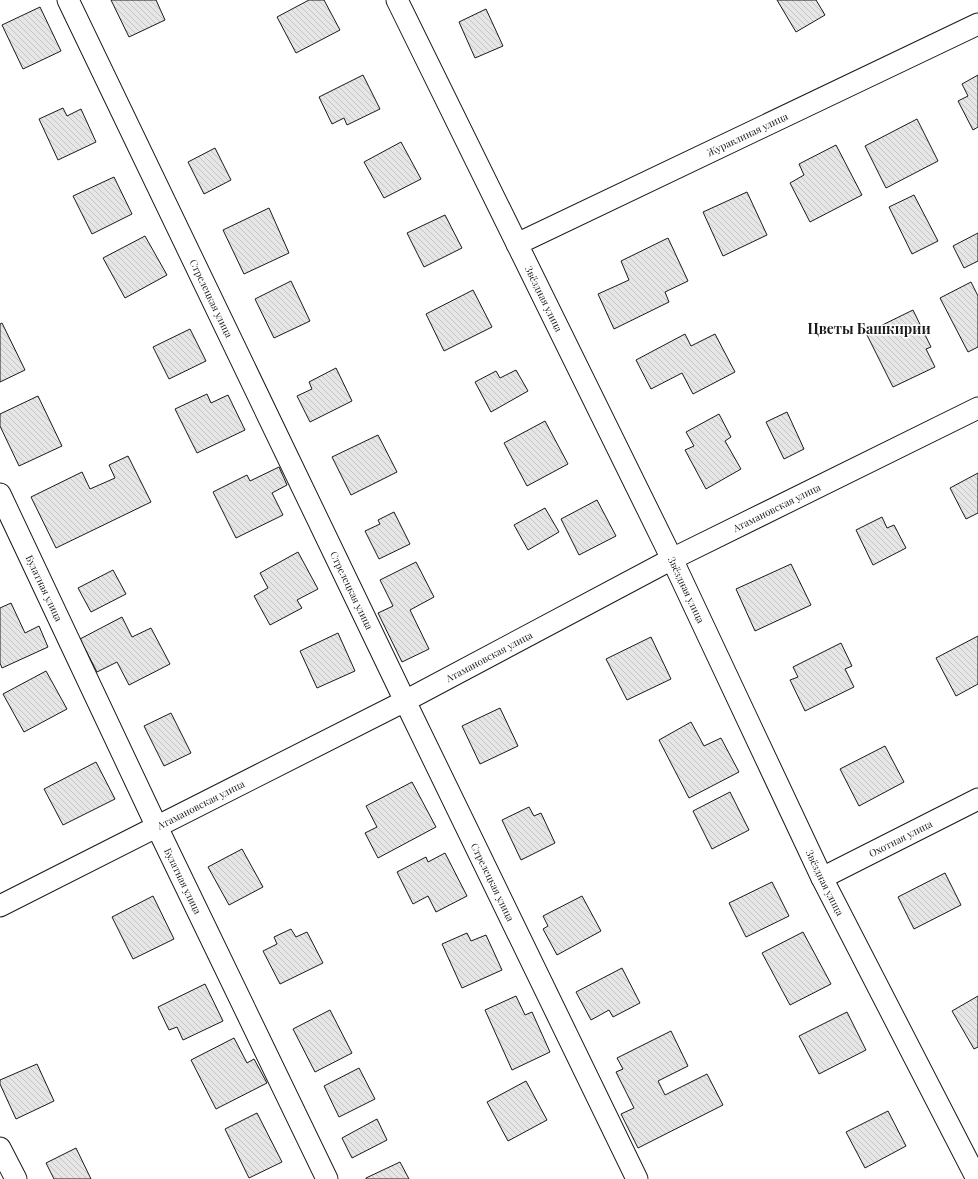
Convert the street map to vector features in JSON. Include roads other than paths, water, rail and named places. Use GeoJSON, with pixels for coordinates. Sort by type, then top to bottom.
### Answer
{"type":"FeatureCollection","features":[{"type":"Feature","properties":{"kind":"street","name":"Стрелецкая улица"},"geometry":{"type":"LineString","coordinates":[[68,0],[637,1179]]}},
{"type":"Feature","properties":{"kind":"street","name":"Звёздная улица"},"geometry":{"type":"LineString","coordinates":[[397,0],[672,559],[822,878],[977,1179]]}},
{"type":"Feature","properties":{"kind":"street","name":"Журавлиная улица"},"geometry":{"type":"LineString","coordinates":[[517,244],[978,24]]}},
{"type":"Feature","properties":{"kind":"street","name":"Атамановская улица"},"geometry":{"type":"LineString","coordinates":[[0,906],[405,701],[672,559],[978,408]]}},
{"type":"Feature","properties":{"kind":"street","name":"Булатная улица"},"geometry":{"type":"LineString","coordinates":[[0,494],[157,827],[327,1179]]}},
{"type":"Feature","properties":{"kind":"street","name":"Охотная улица"},"geometry":{"type":"LineString","coordinates":[[822,878],[978,799]]}},
{"type":"Feature","properties":{"kind":"street"},"geometry":{"type":"LineString","coordinates":[[0,1148],[16,1179]]}},
{"type":"Feature","properties":{"kind":"district","name":"Цветы Башкирии"},"geometry":{"type":"Point","coordinates":[869,328]}}]}
